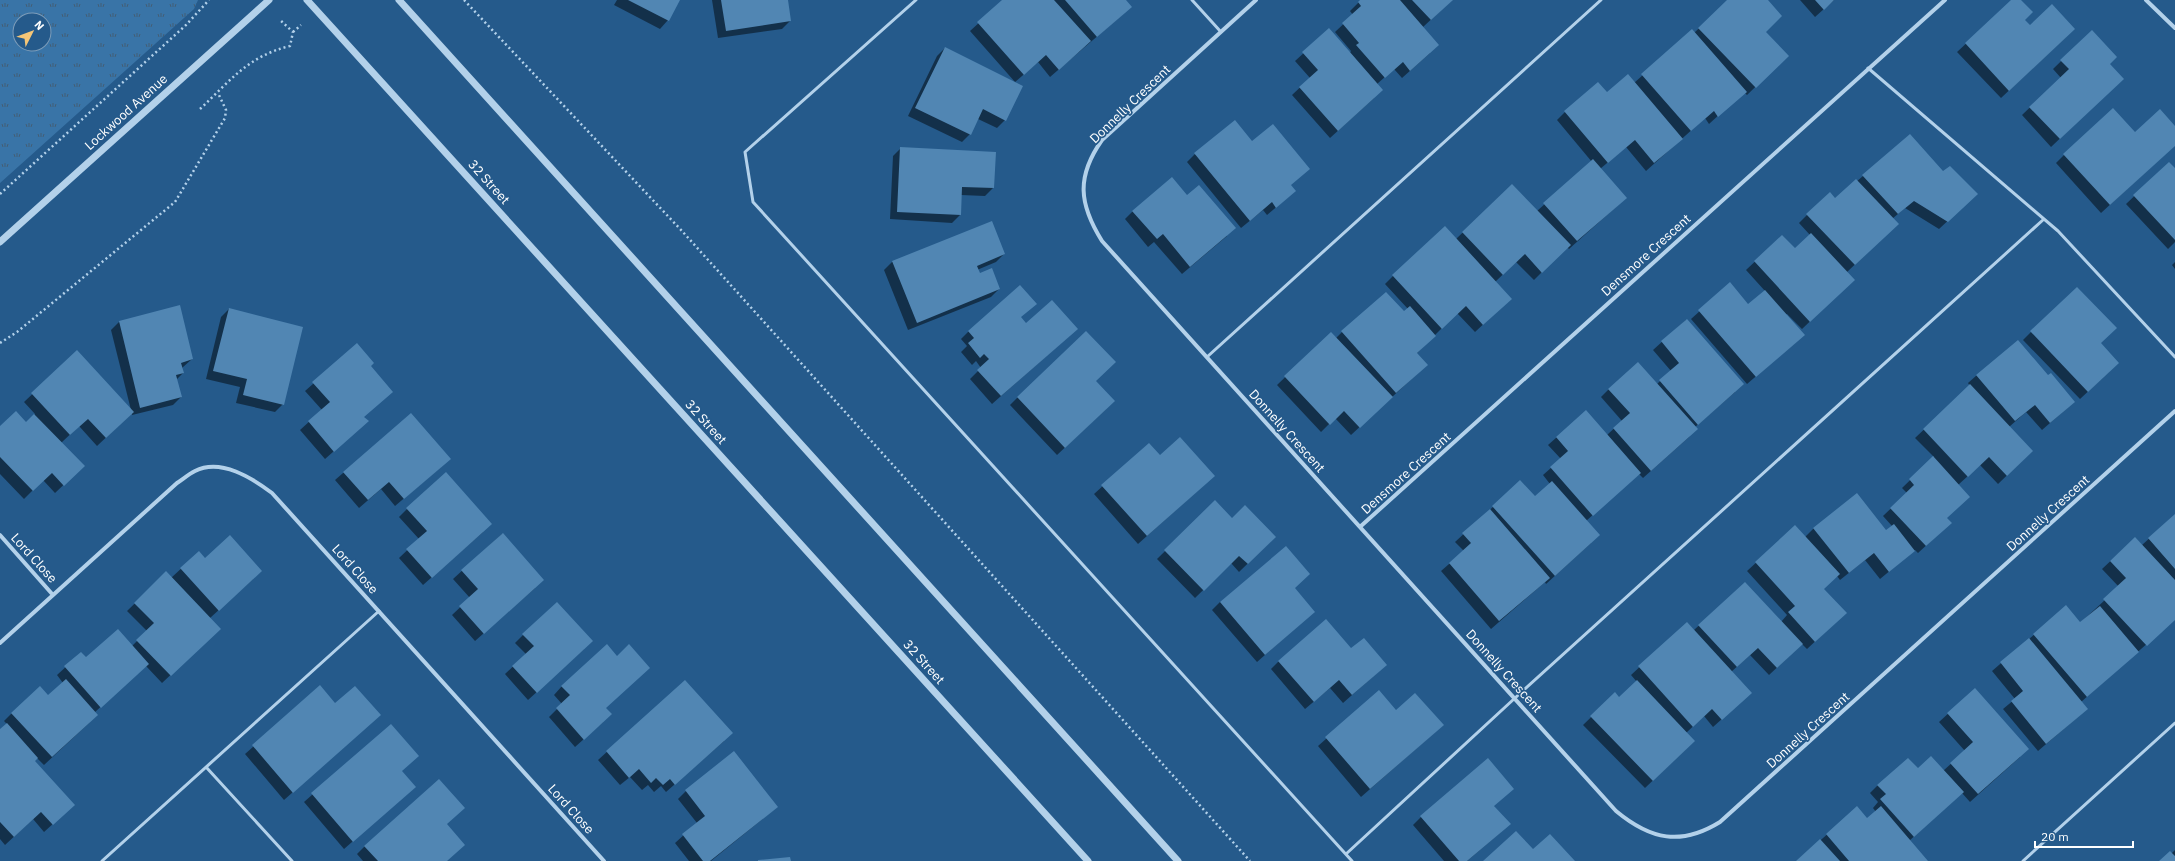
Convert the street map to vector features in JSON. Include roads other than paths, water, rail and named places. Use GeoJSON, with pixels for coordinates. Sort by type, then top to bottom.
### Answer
{"type":"FeatureCollection","features":[{"type":"Feature","properties":{"kind":"street","name":"Lockwood Avenue"},"geometry":{"type":"LineString","coordinates":[[0,242],[269,0]]}},
{"type":"Feature","properties":{"kind":"street","name":"32 Street"},"geometry":{"type":"LineString","coordinates":[[307,0],[1088,861]]}},
{"type":"Feature","properties":{"kind":"street"},"geometry":{"type":"LineString","coordinates":[[399,0],[1178,861]]}},
{"type":"Feature","properties":{"kind":"street","name":"Donnelly Crescent"},"geometry":{"type":"LineString","coordinates":[[1256,0],[1102,140],[1090,157],[1083,180],[1084,203],[1091,223],[1102,241],[1361,526],[1616,811],[1631,824],[1661,836],[1675,838],[1691,836],[1708,830],[1732,812],[2175,411]]}},
{"type":"Feature","properties":{"kind":"street","name":"Densmore Crescent"},"geometry":{"type":"LineString","coordinates":[[1361,526],[1945,0]]}},
{"type":"Feature","properties":{"kind":"street"},"geometry":{"type":"LineString","coordinates":[[2146,0],[2175,28]]}},
{"type":"Feature","properties":{"kind":"street","name":"Lord Close"},"geometry":{"type":"LineString","coordinates":[[0,643],[177,483],[196,470],[216,467],[233,470],[253,479],[272,492],[604,861]]}},
{"type":"Feature","properties":{"kind":"street","name":"Lord Close"},"geometry":{"type":"LineString","coordinates":[[0,535],[53,595]]}},
{"type":"Feature","properties":{"kind":"lane"},"geometry":{"type":"LineString","coordinates":[[916,0],[745,152],[753,202],[1352,861]]}},
{"type":"Feature","properties":{"kind":"lane"},"geometry":{"type":"LineString","coordinates":[[1192,0],[1221,32]]}},
{"type":"Feature","properties":{"kind":"lane"},"geometry":{"type":"LineString","coordinates":[[1207,357],[1601,0]]}},
{"type":"Feature","properties":{"kind":"lane"},"geometry":{"type":"LineString","coordinates":[[1868,68],[2044,219],[2079,252],[2175,357]]}},
{"type":"Feature","properties":{"kind":"lane"},"geometry":{"type":"LineString","coordinates":[[1346,854],[1515,698],[2044,219]]}},
{"type":"Feature","properties":{"kind":"lane"},"geometry":{"type":"LineString","coordinates":[[102,861],[379,611]]}},
{"type":"Feature","properties":{"kind":"lane"},"geometry":{"type":"LineString","coordinates":[[2023,861],[2175,723]]}},
{"type":"Feature","properties":{"kind":"lane"},"geometry":{"type":"LineString","coordinates":[[206,767],[292,861]]}}]}
